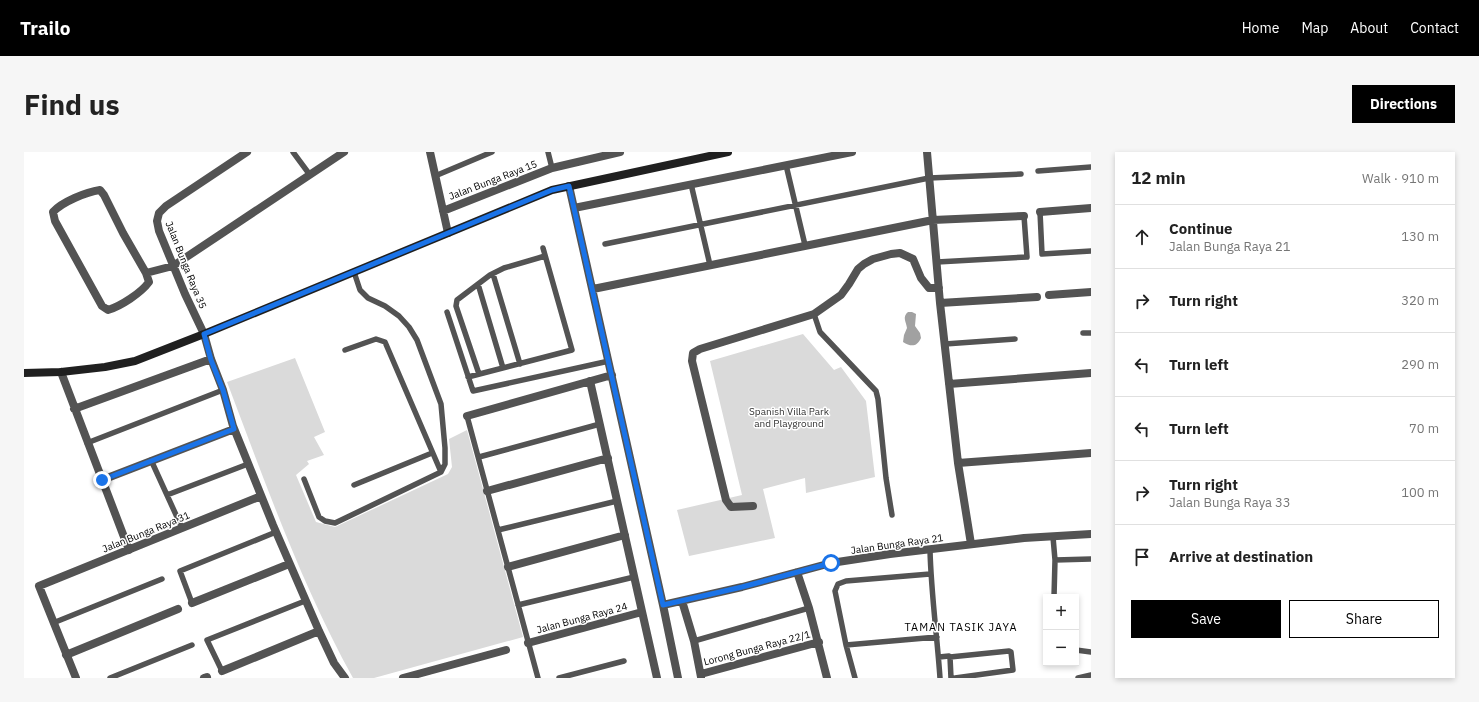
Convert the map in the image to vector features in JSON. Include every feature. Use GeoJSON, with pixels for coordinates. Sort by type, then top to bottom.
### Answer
{"type":"FeatureCollection","features":[{"type":"Feature","properties":{"kind":"street","name":"Jalan Bunga Raya 35"},"geometry":{"type":"LineString","coordinates":[[247,152],[166,206],[159,213],[157,221],[159,231],[173,266],[204,334],[211,360],[223,390],[234,429],[261,496],[319,632],[334,663],[345,678]]}},
{"type":"Feature","properties":{"kind":"street"},"geometry":{"type":"LineString","coordinates":[[146,273],[173,266],[344,152]]}},
{"type":"Feature","properties":{"kind":"street"},"geometry":{"type":"LineString","coordinates":[[430,152],[448,233]]}},
{"type":"Feature","properties":{"kind":"street","name":"Jalan Bunga Raya 15"},"geometry":{"type":"LineString","coordinates":[[443,211],[552,168],[620,152]]}},
{"type":"Feature","properties":{"kind":"street"},"geometry":{"type":"LineString","coordinates":[[24,373],[60,372],[105,367],[135,361],[552,190],[728,152]]}},
{"type":"Feature","properties":{"kind":"street"},"geometry":{"type":"LineString","coordinates":[[574,208],[852,152]]}},
{"type":"Feature","properties":{"kind":"street"},"geometry":{"type":"LineString","coordinates":[[927,152],[940,303],[949,384],[958,463],[971,544]]}},
{"type":"Feature","properties":{"kind":"street"},"geometry":{"type":"LineString","coordinates":[[569,186],[609,361],[678,678]]}},
{"type":"Feature","properties":{"kind":"street"},"geometry":{"type":"LineString","coordinates":[[100,190],[146,273],[149,282],[145,287],[116,307],[108,310],[102,306],[55,221],[52,212],[58,206],[91,191],[100,190]]}},
{"type":"Feature","properties":{"kind":"street"},"geometry":{"type":"LineString","coordinates":[[1040,212],[1091,208]]}},
{"type":"Feature","properties":{"kind":"street"},"geometry":{"type":"LineString","coordinates":[[593,289],[933,220],[1024,216]]}},
{"type":"Feature","properties":{"kind":"street"},"geometry":{"type":"LineString","coordinates":[[753,506],[732,507],[726,500],[692,361],[693,353],[708,346],[814,314],[841,296],[850,284],[858,269],[864,264],[873,259],[891,254],[900,253],[913,259],[921,278],[929,288],[939,288]]}},
{"type":"Feature","properties":{"kind":"street"},"geometry":{"type":"LineString","coordinates":[[1049,295],[1091,292]]}},
{"type":"Feature","properties":{"kind":"street"},"geometry":{"type":"LineString","coordinates":[[940,303],[1037,297]]}},
{"type":"Feature","properties":{"kind":"street"},"geometry":{"type":"LineString","coordinates":[[74,409],[211,360]]}},
{"type":"Feature","properties":{"kind":"street"},"geometry":{"type":"LineString","coordinates":[[60,372],[129,550]]}},
{"type":"Feature","properties":{"kind":"street"},"geometry":{"type":"LineString","coordinates":[[949,384],[1091,373]]}},
{"type":"Feature","properties":{"kind":"street"},"geometry":{"type":"LineString","coordinates":[[468,416],[612,375]]}},
{"type":"Feature","properties":{"kind":"street"},"geometry":{"type":"LineString","coordinates":[[590,381],[656,678]]}},
{"type":"Feature","properties":{"kind":"street"},"geometry":{"type":"LineString","coordinates":[[102,480],[234,429]]}},
{"type":"Feature","properties":{"kind":"street"},"geometry":{"type":"LineString","coordinates":[[958,463],[1091,453]]}},
{"type":"Feature","properties":{"kind":"street"},"geometry":{"type":"LineString","coordinates":[[487,490],[608,458]]}},
{"type":"Feature","properties":{"kind":"street","name":"Jalan Bunga Raya 31"},"geometry":{"type":"LineString","coordinates":[[53,623],[39,586],[261,496]]}},
{"type":"Feature","properties":{"kind":"street","name":"Jalan Bunga Raya 21"},"geometry":{"type":"LineString","coordinates":[[663,605],[742,587],[831,563],[1024,538],[1091,534]]}},
{"type":"Feature","properties":{"kind":"street"},"geometry":{"type":"LineString","coordinates":[[508,567],[625,536]]}},
{"type":"Feature","properties":{"kind":"street"},"geometry":{"type":"LineString","coordinates":[[192,603],[289,564]]}},
{"type":"Feature","properties":{"kind":"street"},"geometry":{"type":"LineString","coordinates":[[797,572],[809,608],[827,678]]}},
{"type":"Feature","properties":{"kind":"street"},"geometry":{"type":"LineString","coordinates":[[682,601],[694,641],[701,676]]}},
{"type":"Feature","properties":{"kind":"street"},"geometry":{"type":"LineString","coordinates":[[66,655],[178,609]]}},
{"type":"Feature","properties":{"kind":"street","name":"Jalan Bunga Raya 24"},"geometry":{"type":"LineString","coordinates":[[528,644],[642,612]]}},
{"type":"Feature","properties":{"kind":"street"},"geometry":{"type":"LineString","coordinates":[[53,623],[76,678]]}},
{"type":"Feature","properties":{"kind":"street"},"geometry":{"type":"LineString","coordinates":[[222,671],[319,632]]}},
{"type":"Feature","properties":{"kind":"street","name":"Lorong Bunga Raya 22/1"},"geometry":{"type":"LineString","coordinates":[[701,676],[818,642]]}},
{"type":"Feature","properties":{"kind":"street"},"geometry":{"type":"LineString","coordinates":[[403,678],[506,650]]}},
{"type":"Feature","properties":{"kind":"lane"},"geometry":{"type":"LineString","coordinates":[[293,152],[310,175]]}},
{"type":"Feature","properties":{"kind":"lane"},"geometry":{"type":"LineString","coordinates":[[435,176],[492,152]]}},
{"type":"Feature","properties":{"kind":"lane"},"geometry":{"type":"LineString","coordinates":[[548,152],[552,168]]}},
{"type":"Feature","properties":{"kind":"lane"},"geometry":{"type":"LineString","coordinates":[[786,165],[805,245]]}},
{"type":"Feature","properties":{"kind":"lane"},"geometry":{"type":"LineString","coordinates":[[1038,171],[1091,167]]}},
{"type":"Feature","properties":{"kind":"lane"},"geometry":{"type":"LineString","coordinates":[[606,244],[929,178],[1021,174]]}},
{"type":"Feature","properties":{"kind":"lane"},"geometry":{"type":"LineString","coordinates":[[691,184],[710,265]]}},
{"type":"Feature","properties":{"kind":"lane"},"geometry":{"type":"LineString","coordinates":[[1040,212],[1042,254],[1091,251]]}},
{"type":"Feature","properties":{"kind":"lane"},"geometry":{"type":"LineString","coordinates":[[937,262],[1027,257],[1024,216]]}},
{"type":"Feature","properties":{"kind":"lane"},"geometry":{"type":"LineString","coordinates":[[468,377],[572,350],[543,248]]}},
{"type":"Feature","properties":{"kind":"lane"},"geometry":{"type":"LineString","coordinates":[[478,374],[456,306],[457,300],[478,284],[504,268],[545,256]]}},
{"type":"Feature","properties":{"kind":"lane"},"geometry":{"type":"LineString","coordinates":[[304,479],[319,517],[325,521],[335,523],[441,472],[445,464],[441,404],[417,340],[409,327],[399,316],[385,306],[368,298],[360,290],[354,272]]}},
{"type":"Feature","properties":{"kind":"lane"},"geometry":{"type":"LineString","coordinates":[[493,274],[520,364]]}},
{"type":"Feature","properties":{"kind":"lane"},"geometry":{"type":"LineString","coordinates":[[478,284],[503,368]]}},
{"type":"Feature","properties":{"kind":"lane"},"geometry":{"type":"LineString","coordinates":[[447,312],[473,391],[609,361]]}},
{"type":"Feature","properties":{"kind":"lane"},"geometry":{"type":"LineString","coordinates":[[814,314],[820,332],[876,391],[886,478],[892,515]]}},
{"type":"Feature","properties":{"kind":"lane"},"geometry":{"type":"LineString","coordinates":[[1083,333],[1091,333]]}},
{"type":"Feature","properties":{"kind":"lane"},"geometry":{"type":"LineString","coordinates":[[345,350],[376,339],[385,342],[441,472]]}},
{"type":"Feature","properties":{"kind":"lane"},"geometry":{"type":"LineString","coordinates":[[945,344],[1015,340]]}},
{"type":"Feature","properties":{"kind":"lane"},"geometry":{"type":"LineString","coordinates":[[87,443],[223,390]]}},
{"type":"Feature","properties":{"kind":"lane"},"geometry":{"type":"LineString","coordinates":[[468,416],[538,678]]}},
{"type":"Feature","properties":{"kind":"lane"},"geometry":{"type":"LineString","coordinates":[[479,458],[600,424]]}},
{"type":"Feature","properties":{"kind":"lane"},"geometry":{"type":"LineString","coordinates":[[354,485],[432,452]]}},
{"type":"Feature","properties":{"kind":"lane"},"geometry":{"type":"LineString","coordinates":[[151,460],[182,528]]}},
{"type":"Feature","properties":{"kind":"lane"},"geometry":{"type":"LineString","coordinates":[[167,495],[248,464]]}},
{"type":"Feature","properties":{"kind":"lane"},"geometry":{"type":"LineString","coordinates":[[498,530],[617,501]]}},
{"type":"Feature","properties":{"kind":"lane"},"geometry":{"type":"LineString","coordinates":[[192,603],[180,571],[276,532]]}},
{"type":"Feature","properties":{"kind":"lane"},"geometry":{"type":"LineString","coordinates":[[1053,537],[1055,560],[1054,594]]}},
{"type":"Feature","properties":{"kind":"lane"},"geometry":{"type":"LineString","coordinates":[[930,550],[930,574],[940,678]]}},
{"type":"Feature","properties":{"kind":"lane"},"geometry":{"type":"LineString","coordinates":[[1055,560],[1091,559]]}},
{"type":"Feature","properties":{"kind":"lane"},"geometry":{"type":"LineString","coordinates":[[855,678],[835,591],[838,584],[846,581],[930,574]]}},
{"type":"Feature","properties":{"kind":"lane"},"geometry":{"type":"LineString","coordinates":[[518,605],[634,577]]}},
{"type":"Feature","properties":{"kind":"lane"},"geometry":{"type":"LineString","coordinates":[[53,623],[162,580]]}},
{"type":"Feature","properties":{"kind":"lane"},"geometry":{"type":"LineString","coordinates":[[222,671],[207,640],[305,601]]}},
{"type":"Feature","properties":{"kind":"lane"},"geometry":{"type":"LineString","coordinates":[[694,641],[809,608]]}},
{"type":"Feature","properties":{"kind":"lane"},"geometry":{"type":"LineString","coordinates":[[846,644],[937,637]]}},
{"type":"Feature","properties":{"kind":"lane"},"geometry":{"type":"LineString","coordinates":[[110,678],[192,646]]}},
{"type":"Feature","properties":{"kind":"lane"},"geometry":{"type":"LineString","coordinates":[[1079,650],[1091,652]]}},
{"type":"Feature","properties":{"kind":"lane"},"geometry":{"type":"LineString","coordinates":[[938,657],[949,656],[950,658],[1011,652],[1014,669],[1012,670],[955,678]]}},
{"type":"Feature","properties":{"kind":"lane"},"geometry":{"type":"LineString","coordinates":[[950,658],[952,678]]}},
{"type":"Feature","properties":{"kind":"lane"},"geometry":{"type":"LineString","coordinates":[[559,678],[624,661]]}},
{"type":"Feature","properties":{"kind":"lane"},"geometry":{"type":"LineString","coordinates":[[1078,678],[1091,675]]}},
{"type":"Feature","properties":{"kind":"green space","name":"Spanish Villa Park and Playground"},"geometry":{"type":"Polygon","coordinates":[[[803,334],[834,370],[841,367],[866,401],[875,477],[806,493],[805,478],[763,489],[775,538],[689,556],[677,510],[742,495],[710,361],[803,334]]]}},
{"type":"Feature","properties":{"kind":"green space"},"geometry":{"type":"Polygon","coordinates":[[[295,358],[325,432],[314,437],[324,455],[307,461],[309,464],[296,475],[316,522],[335,527],[448,474],[452,467],[449,439],[467,430],[523,637],[374,678],[353,678],[334,642],[300,569],[227,382],[295,358]]]}},
{"type":"Feature","properties":{"kind":"shaded area"},"geometry":{"type":"Polygon","coordinates":[[[908,312],[916,314],[915,326],[920,333],[921,338],[916,345],[909,345],[903,342],[907,328],[905,317],[908,312]]]}},
{"type":"Feature","properties":{"kind":"district","name":"TAMAN TASIK JAYA"},"geometry":{"type":"Point","coordinates":[961,627]}},
{"type":"Feature","properties":{"kind":"route"},"geometry":{"type":"LineString","coordinates":[[102,480],[234,429],[223,390],[211,360],[204,334],[552,190],[569,186],[663,605],[742,587],[831,563]]}}]}
